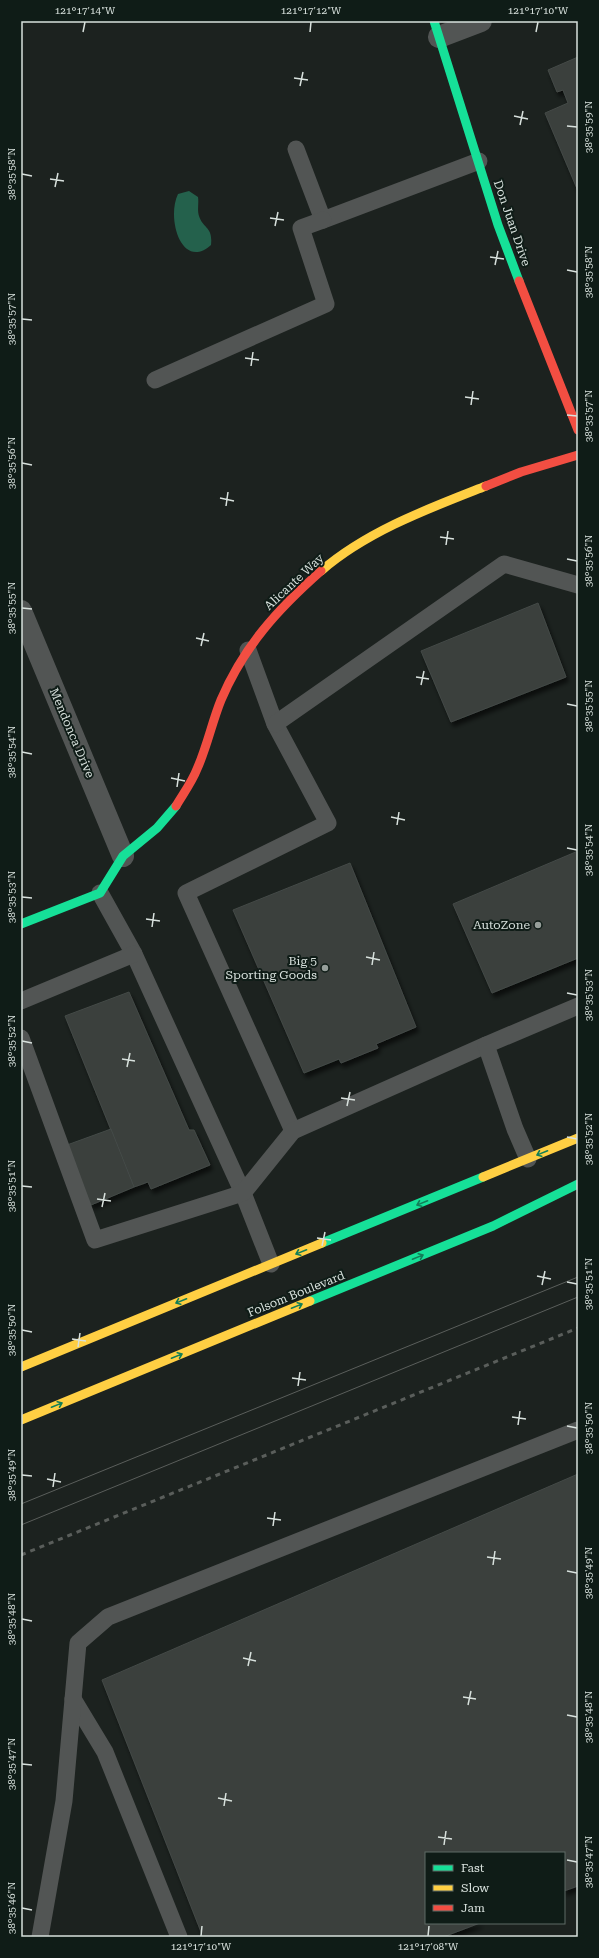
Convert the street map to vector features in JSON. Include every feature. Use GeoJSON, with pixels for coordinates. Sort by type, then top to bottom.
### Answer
{"type":"FeatureCollection","features":[{"type":"Feature","properties":{"kind":"main road","name":"Don Juan Drive"},"geometry":{"type":"LineString","coordinates":[[436,29],[498,225],[554,372],[578,430]]}},
{"type":"Feature","properties":{"kind":"main road","name":"Alicante Way"},"geometry":{"type":"LineString","coordinates":[[100,893],[123,856],[157,828],[177,804],[197,770],[221,700],[243,656],[271,619],[289,599],[329,564],[374,534],[442,503],[521,472],[578,455]]}},
{"type":"Feature","properties":{"kind":"main road"},"geometry":{"type":"LineString","coordinates":[[21,924],[100,893]]}},
{"type":"Feature","properties":{"kind":"main road"},"geometry":{"type":"LineString","coordinates":[[21,1367],[578,1138]]}},
{"type":"Feature","properties":{"kind":"main road","name":"Folsom Boulevard"},"geometry":{"type":"LineString","coordinates":[[21,1420],[492,1226],[578,1184]]}},
{"type":"Feature","properties":{"kind":"street"},"geometry":{"type":"LineString","coordinates":[[436,29],[481,21]]}},
{"type":"Feature","properties":{"kind":"street","name":"Mendonca Drive"},"geometry":{"type":"LineString","coordinates":[[21,610],[123,856]]}},
{"type":"Feature","properties":{"kind":"lane"},"geometry":{"type":"LineString","coordinates":[[296,149],[323,220]]}},
{"type":"Feature","properties":{"kind":"lane"},"geometry":{"type":"LineString","coordinates":[[155,380],[326,304],[301,228],[479,161]]}},
{"type":"Feature","properties":{"kind":"lane"},"geometry":{"type":"LineString","coordinates":[[275,724],[504,564],[578,585]]}},
{"type":"Feature","properties":{"kind":"lane"},"geometry":{"type":"LineString","coordinates":[[248,650],[275,724],[328,823],[186,893],[293,1132]]}},
{"type":"Feature","properties":{"kind":"lane"},"geometry":{"type":"LineString","coordinates":[[100,893],[134,954],[243,1193],[271,1264]]}},
{"type":"Feature","properties":{"kind":"lane"},"geometry":{"type":"LineString","coordinates":[[21,1001],[134,954]]}},
{"type":"Feature","properties":{"kind":"lane"},"geometry":{"type":"LineString","coordinates":[[21,1038],[95,1240],[243,1193],[293,1132],[486,1045],[578,1006]]}},
{"type":"Feature","properties":{"kind":"lane"},"geometry":{"type":"LineString","coordinates":[[486,1045],[515,1129],[528,1159]]}},
{"type":"Feature","properties":{"kind":"lane"},"geometry":{"type":"LineString","coordinates":[[40,1937],[64,1801],[78,1643],[108,1617],[578,1430]]}},
{"type":"Feature","properties":{"kind":"lane"},"geometry":{"type":"LineString","coordinates":[[73,1699],[105,1752],[179,1937]]}},
{"type":"Feature","properties":{"kind":"shaded area"},"geometry":{"type":"Polygon","coordinates":[[[189,191],[198,197],[199,216],[211,234],[211,245],[201,251],[192,252],[185,247],[179,239],[176,228],[174,216],[178,194],[189,191]]]}},
{"type":"Feature","properties":{"kind":"building"},"geometry":{"type":"Polygon","coordinates":[[[578,57],[578,191],[545,113],[568,103],[563,90],[557,92],[548,70],[578,57]]]}},
{"type":"Feature","properties":{"kind":"building"},"geometry":{"type":"Polygon","coordinates":[[[538,603],[566,677],[451,722],[421,651],[538,603]]]}},
{"type":"Feature","properties":{"kind":"building"},"geometry":{"type":"Polygon","coordinates":[[[578,851],[578,958],[492,993],[453,904],[578,851]]]}},
{"type":"Feature","properties":{"kind":"building","name":"Big 5 Sporting Goods"},"geometry":{"type":"Polygon","coordinates":[[[350,863],[416,1027],[376,1044],[378,1048],[341,1063],[339,1059],[304,1073],[233,910],[350,863]]]}},
{"type":"Feature","properties":{"kind":"building"},"geometry":{"type":"Polygon","coordinates":[[[129,992],[189,1130],[194,1130],[210,1165],[151,1189],[148,1182],[134,1187],[65,1016],[129,992]]]}},
{"type":"Feature","properties":{"kind":"building"},"geometry":{"type":"Polygon","coordinates":[[[111,1129],[134,1187],[91,1205],[67,1145],[111,1129]]]}},
{"type":"Feature","properties":{"kind":"building"},"geometry":{"type":"Polygon","coordinates":[[[578,1474],[578,1886],[565,1891],[565,1852],[425,1852],[425,1924],[477,1924],[443,1937],[203,1937],[102,1680],[578,1474]]]}},
{"type":"Feature","properties":{"kind":"tram line"},"geometry":{"type":"LineString","coordinates":[[21,1504],[578,1277]]}},
{"type":"Feature","properties":{"kind":"tram line"},"geometry":{"type":"LineString","coordinates":[[21,1525],[578,1297]]}},
{"type":"Feature","properties":{"kind":"railway"},"geometry":{"type":"LineString","coordinates":[[21,1555],[578,1328]]}},
{"type":"Feature","properties":{"kind":"traffic: fast"},"geometry":{"type":"LineString","coordinates":[[434,21],[498,225],[519,281]]}},
{"type":"Feature","properties":{"kind":"traffic: fast"},"geometry":{"type":"LineString","coordinates":[[21,924],[100,893],[123,856],[157,828],[176,806]]}},
{"type":"Feature","properties":{"kind":"traffic: fast"},"geometry":{"type":"LineString","coordinates":[[322,1243],[483,1177]]}},
{"type":"Feature","properties":{"kind":"traffic: fast"},"geometry":{"type":"LineString","coordinates":[[310,1301],[493,1226],[578,1184]]}},
{"type":"Feature","properties":{"kind":"traffic: slow"},"geometry":{"type":"LineString","coordinates":[[321,571],[358,544],[379,532],[421,512],[486,486]]}},
{"type":"Feature","properties":{"kind":"traffic: slow"},"geometry":{"type":"LineString","coordinates":[[483,1177],[578,1138]]}},
{"type":"Feature","properties":{"kind":"traffic: slow"},"geometry":{"type":"LineString","coordinates":[[21,1367],[322,1243]]}},
{"type":"Feature","properties":{"kind":"traffic: slow"},"geometry":{"type":"LineString","coordinates":[[21,1420],[310,1301]]}},
{"type":"Feature","properties":{"kind":"traffic: jam"},"geometry":{"type":"LineString","coordinates":[[519,281],[578,430]]}},
{"type":"Feature","properties":{"kind":"traffic: jam"},"geometry":{"type":"LineString","coordinates":[[486,486],[521,472],[578,455]]}},
{"type":"Feature","properties":{"kind":"traffic: jam"},"geometry":{"type":"LineString","coordinates":[[176,806],[195,774],[221,700],[240,662],[251,645],[277,614],[321,571]]}},
{"type":"Feature","properties":{"kind":"place","name":"AutoZone"},"geometry":{"type":"Point","coordinates":[538,925]}},
{"type":"Feature","properties":{"kind":"place","name":"Big 5 Sporting Goods"},"geometry":{"type":"Point","coordinates":[325,968]}}]}
